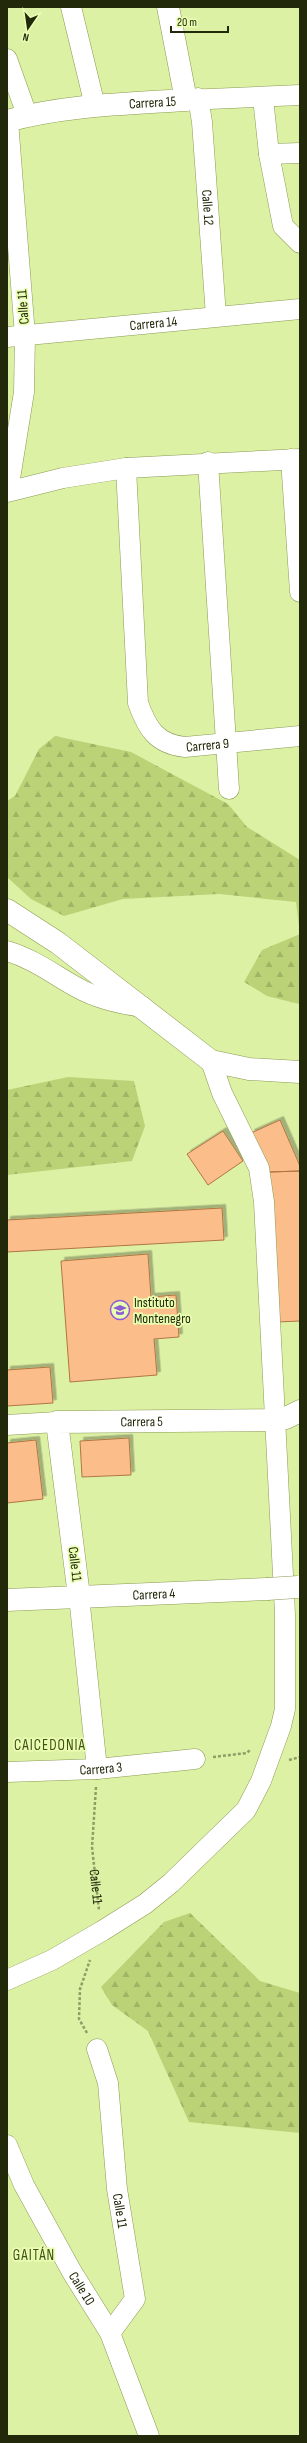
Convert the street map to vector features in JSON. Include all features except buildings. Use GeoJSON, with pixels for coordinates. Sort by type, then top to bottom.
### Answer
{"type":"FeatureCollection","features":[{"type":"Feature","properties":{"kind":"main road","name":"Calle 12"},"geometry":{"type":"LineString","coordinates":[[173,8],[192,99]]}},
{"type":"Feature","properties":{"kind":"main road","name":"Carrera 15"},"geometry":{"type":"LineString","coordinates":[[14,119],[95,106],[192,99]]}},
{"type":"Feature","properties":{"kind":"main road"},"geometry":{"type":"LineString","coordinates":[[7,910],[58,943],[211,1060],[249,1069],[300,1072]]}},
{"type":"Feature","properties":{"kind":"main road","name":"Carrera 5"},"geometry":{"type":"LineString","coordinates":[[57,1422],[291,1417]]}},
{"type":"Feature","properties":{"kind":"main road","name":"Calle 11"},"geometry":{"type":"LineString","coordinates":[[57,1422],[79,1596]]}},
{"type":"Feature","properties":{"kind":"main road","name":"Carrera 4"},"geometry":{"type":"LineString","coordinates":[[7,1600],[299,1587]]}},
{"type":"Feature","properties":{"kind":"street"},"geometry":{"type":"LineString","coordinates":[[71,7],[95,106]]}},
{"type":"Feature","properties":{"kind":"street","name":"Calle 11"},"geometry":{"type":"LineString","coordinates":[[7,58],[14,119],[16,336],[24,392],[7,491]]}},
{"type":"Feature","properties":{"kind":"street","name":"Carrera 15"},"geometry":{"type":"LineString","coordinates":[[192,99],[300,96]]}},
{"type":"Feature","properties":{"kind":"street"},"geometry":{"type":"LineString","coordinates":[[263,98],[269,154],[283,226],[300,243]]}},
{"type":"Feature","properties":{"kind":"street","name":"Calle 12"},"geometry":{"type":"LineString","coordinates":[[192,99],[202,122],[216,316]]}},
{"type":"Feature","properties":{"kind":"street"},"geometry":{"type":"LineString","coordinates":[[269,154],[300,153]]}},
{"type":"Feature","properties":{"kind":"street","name":"Carrera 14"},"geometry":{"type":"LineString","coordinates":[[16,336],[300,308]]}},
{"type":"Feature","properties":{"kind":"street"},"geometry":{"type":"LineString","coordinates":[[7,491],[63,478],[126,468],[208,462],[295,459],[300,592]]}},
{"type":"Feature","properties":{"kind":"street"},"geometry":{"type":"LineString","coordinates":[[208,462],[229,789]]}},
{"type":"Feature","properties":{"kind":"street","name":"Carrera 9"},"geometry":{"type":"LineString","coordinates":[[126,468],[138,703],[146,724],[160,739],[172,745],[185,747],[300,736]]}},
{"type":"Feature","properties":{"kind":"street"},"geometry":{"type":"LineString","coordinates":[[7,951],[34,961],[85,991],[112,1002],[142,1007]]}},
{"type":"Feature","properties":{"kind":"street"},"geometry":{"type":"LineString","coordinates":[[7,1980],[52,1960],[102,1931],[145,1904],[171,1884],[246,1810],[261,1781],[281,1726],[285,1708],[285,1614],[276,1464],[291,1417],[268,1313],[264,1202],[259,1168],[222,1093],[211,1060]]}},
{"type":"Feature","properties":{"kind":"street","name":"Carrera 5"},"geometry":{"type":"LineString","coordinates":[[7,1425],[57,1422]]}},
{"type":"Feature","properties":{"kind":"street","name":"Calle 11"},"geometry":{"type":"LineString","coordinates":[[79,1596],[97,1769]]}},
{"type":"Feature","properties":{"kind":"street","name":"Carrera 3"},"geometry":{"type":"LineString","coordinates":[[7,1772],[97,1769],[195,1760]]}},
{"type":"Feature","properties":{"kind":"street","name":"Calle 11"},"geometry":{"type":"LineString","coordinates":[[97,2049],[108,2083],[116,2189],[135,2299],[110,2333]]}},
{"type":"Feature","properties":{"kind":"street","name":"Calle 10"},"geometry":{"type":"LineString","coordinates":[[7,2145],[24,2185],[72,2272],[110,2333],[149,2436]]}},
{"type":"Feature","properties":{"kind":"path"},"geometry":{"type":"LineString","coordinates":[[195,1760],[248,1753]]}},
{"type":"Feature","properties":{"kind":"path","name":"Calle 11"},"geometry":{"type":"LineString","coordinates":[[97,1769],[92,1847],[97,1903],[102,1931]]}},
{"type":"Feature","properties":{"kind":"path"},"geometry":{"type":"LineString","coordinates":[[97,2049],[79,2020],[80,1989],[102,1931]]}},
{"type":"Feature","properties":{"kind":"green space"},"geometry":{"type":"Polygon","coordinates":[[[55,736],[131,752],[228,804],[247,827],[300,860],[300,934],[296,902],[219,894],[123,899],[64,916],[31,899],[7,877],[7,801],[15,796],[39,749],[55,736]]]}},
{"type":"Feature","properties":{"kind":"green space"},"geometry":{"type":"Polygon","coordinates":[[[300,934],[299,1004],[267,996],[244,982],[262,950],[300,934]]]}},
{"type":"Feature","properties":{"kind":"green space"},"geometry":{"type":"Polygon","coordinates":[[[68,1077],[134,1081],[145,1126],[132,1161],[7,1175],[7,1090],[68,1077]]]}},
{"type":"Feature","properties":{"kind":"green space"},"geometry":{"type":"Polygon","coordinates":[[[190,1913],[260,1981],[300,1993],[300,2133],[189,2122],[148,2031],[112,2005],[101,1987],[164,1922],[190,1913]]]}},
{"type":"Feature","properties":{"kind":"place","name":"Instituto Montenegro"},"geometry":{"type":"Point","coordinates":[120,1310]}},
{"type":"Feature","properties":{"kind":"district","name":"CAICEDONIA"},"geometry":{"type":"Point","coordinates":[50,1745]}},
{"type":"Feature","properties":{"kind":"district","name":"GAITÁN"},"geometry":{"type":"Point","coordinates":[34,2255]}}]}
